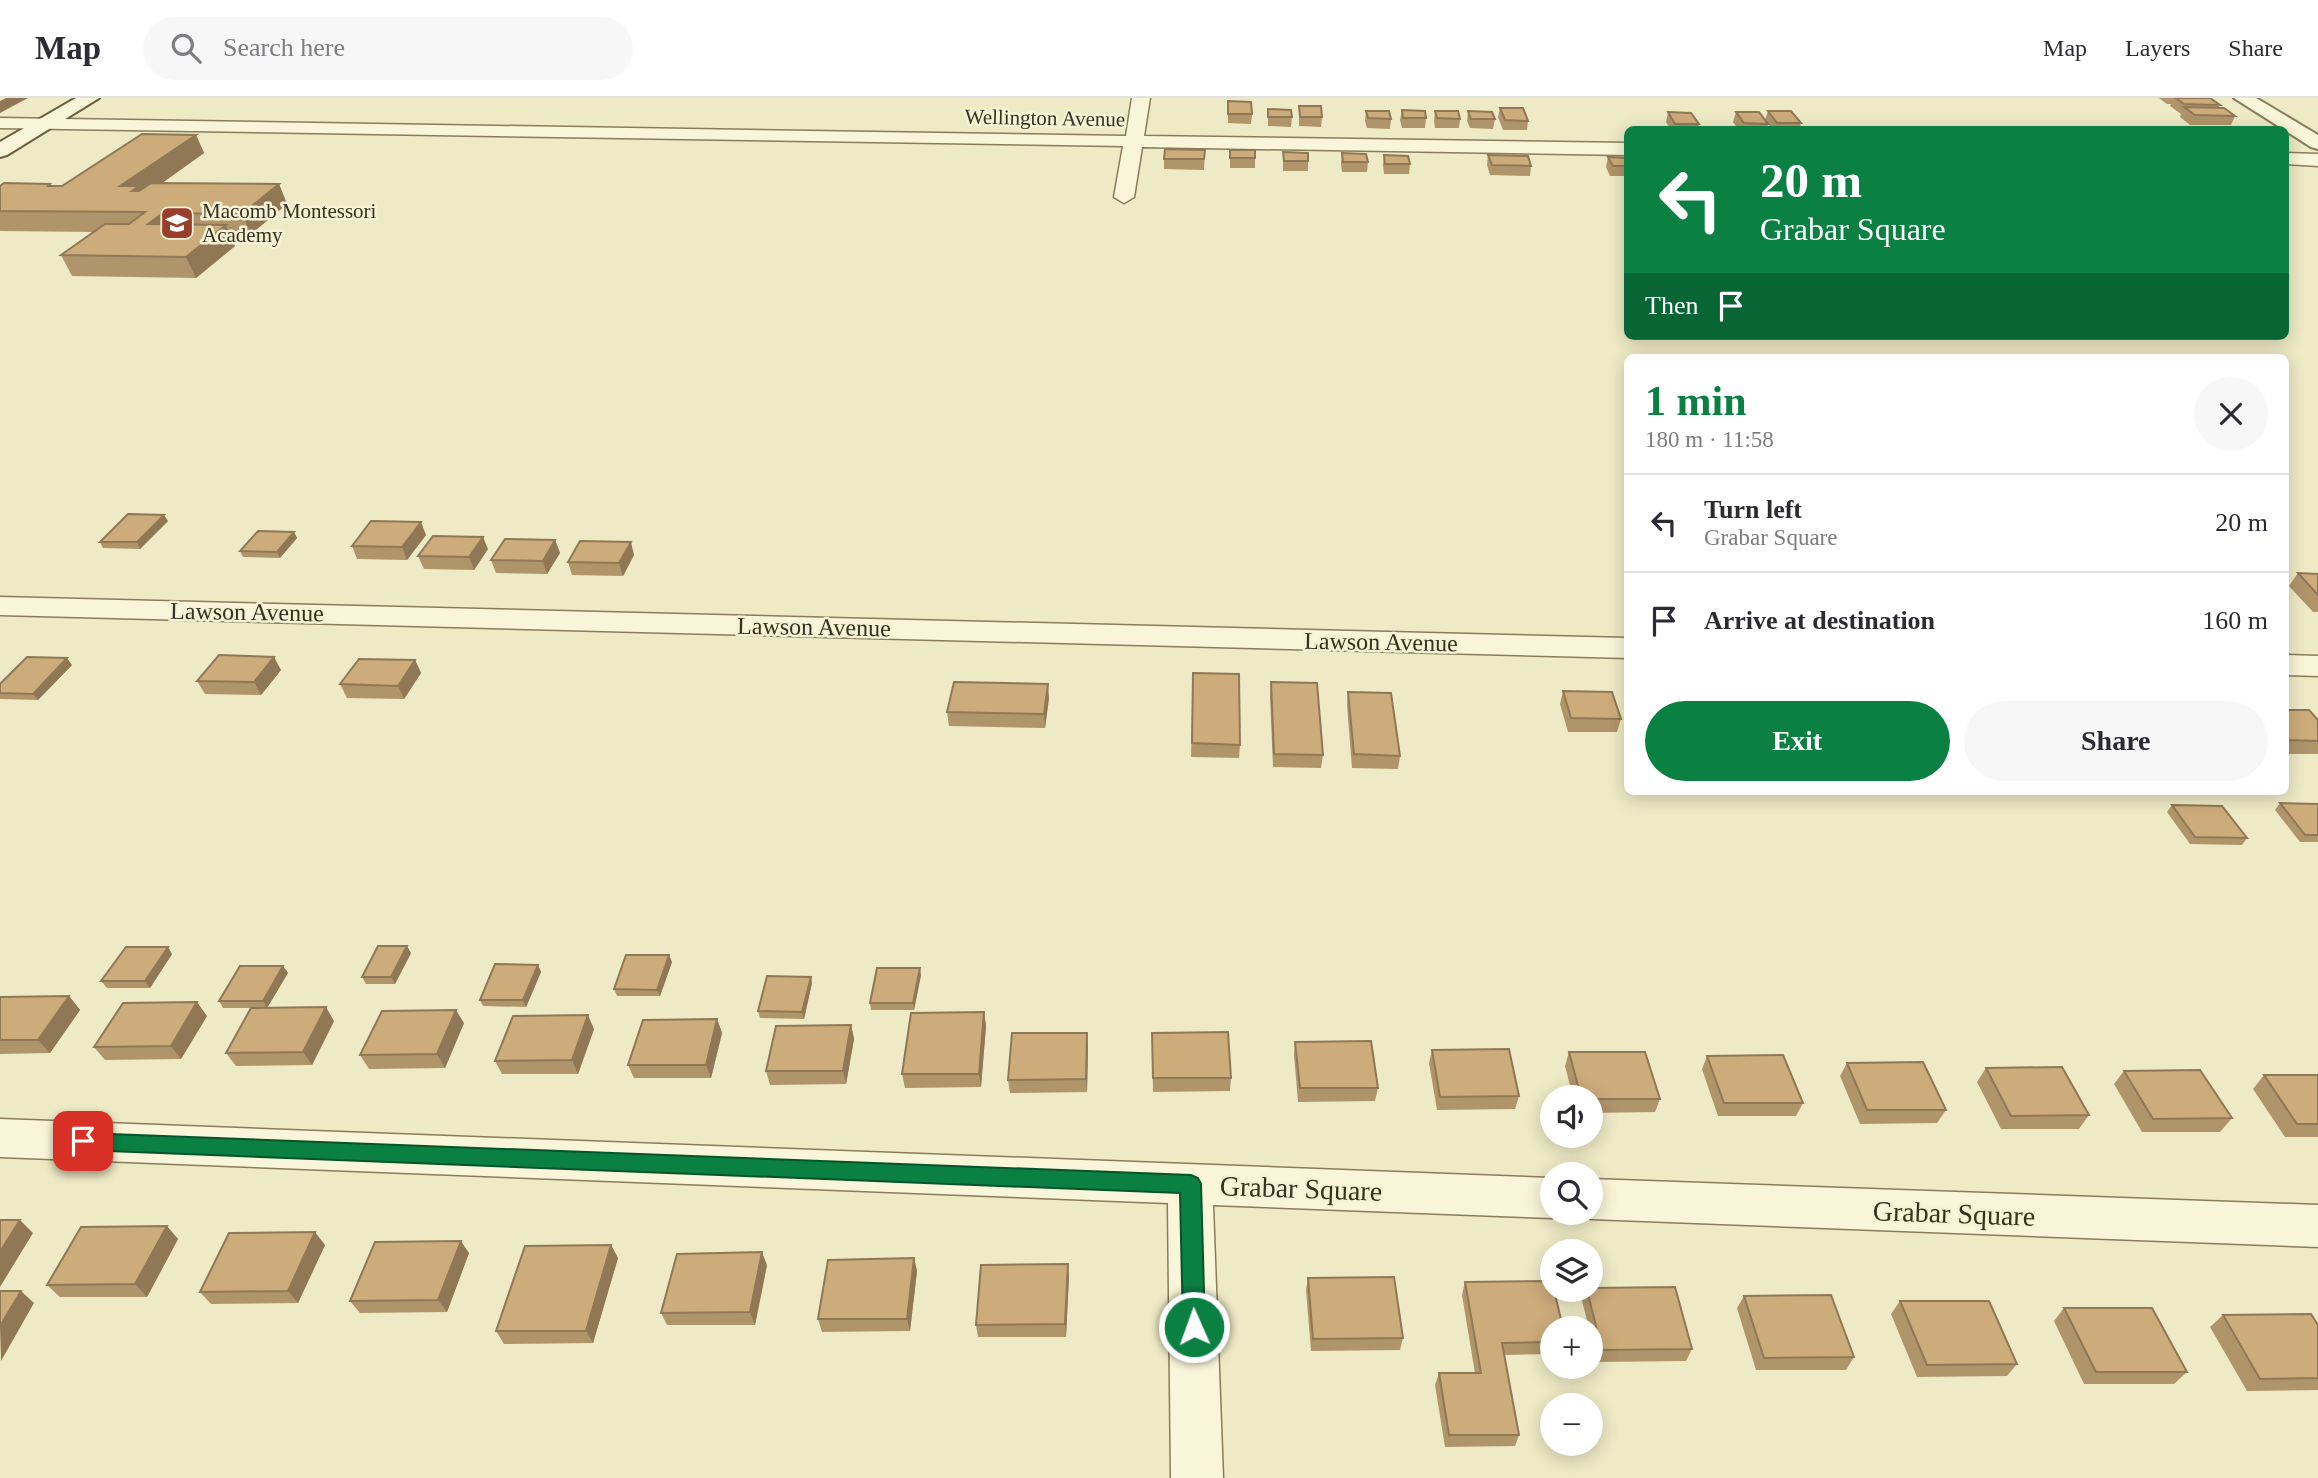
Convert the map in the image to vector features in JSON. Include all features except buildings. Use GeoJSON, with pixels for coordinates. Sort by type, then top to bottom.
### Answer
{"type":"FeatureCollection","features":[{"type":"Feature","properties":{"kind":"main road"},"geometry":{"type":"LineString","coordinates":[[0,151],[90,98]]}},
{"type":"Feature","properties":{"kind":"main road"},"geometry":{"type":"LineString","coordinates":[[2243,98],[2318,143]]}},
{"type":"Feature","properties":{"kind":"street"},"geometry":{"type":"LineString","coordinates":[[1124,197],[1141,98]]}},
{"type":"Feature","properties":{"kind":"street","name":"Wellington Avenue"},"geometry":{"type":"LineString","coordinates":[[0,123],[1624,149]]}},
{"type":"Feature","properties":{"kind":"street"},"geometry":{"type":"LineString","coordinates":[[2289,159],[2318,160]]}},
{"type":"Feature","properties":{"kind":"street","name":"Lawson Avenue"},"geometry":{"type":"LineString","coordinates":[[0,606],[1624,648]]}},
{"type":"Feature","properties":{"kind":"street"},"geometry":{"type":"LineString","coordinates":[[2289,665],[2318,666]]}},
{"type":"Feature","properties":{"kind":"street","name":"Grabar Square"},"geometry":{"type":"LineString","coordinates":[[0,1138],[1540,1198]]}},
{"type":"Feature","properties":{"kind":"street"},"geometry":{"type":"LineString","coordinates":[[1191,1184],[1198,1478]]}},
{"type":"Feature","properties":{"kind":"street","name":"Grabar Square"},"geometry":{"type":"LineString","coordinates":[[1603,1199],[2318,1226]]}},
{"type":"Feature","properties":{"kind":"place","name":"Macomb Montessori Academy"},"geometry":{"type":"Point","coordinates":[177,223]}},
{"type":"Feature","properties":{"kind":"route"},"geometry":{"type":"LineString","coordinates":[[83,1141],[1191,1184],[1194,1327]]}}]}
